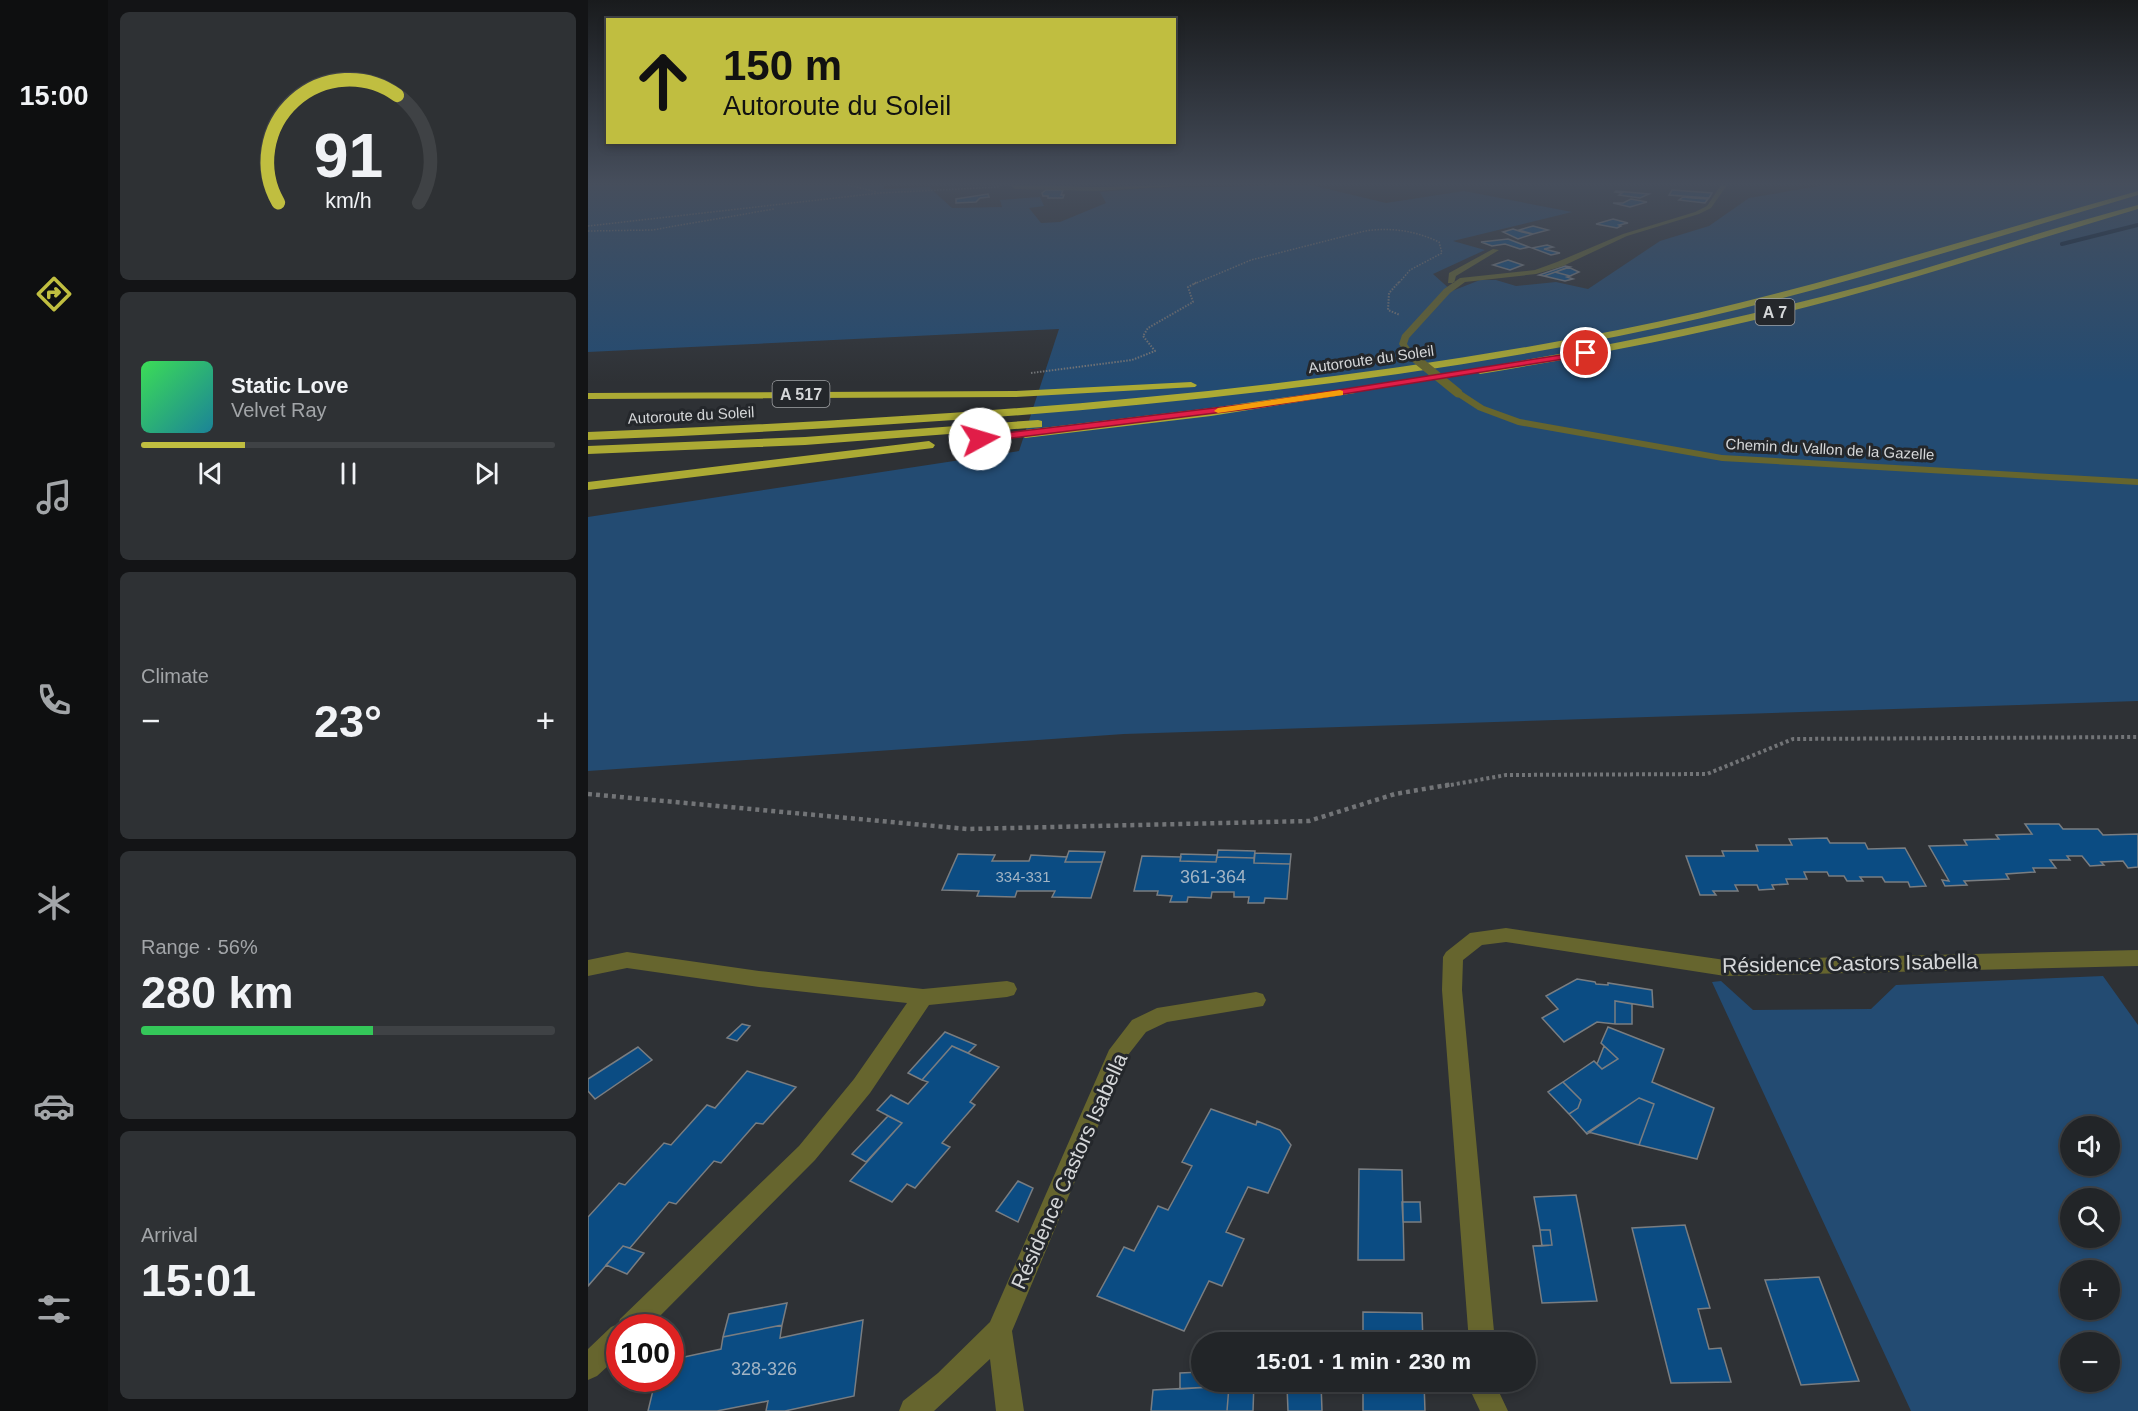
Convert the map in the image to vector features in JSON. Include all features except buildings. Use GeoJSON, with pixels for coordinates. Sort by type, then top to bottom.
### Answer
{"type":"FeatureCollection","features":[{"type":"Feature","properties":{"kind":"highway","name":"Autoroute du Soleil"},"geometry":{"type":"LineString","coordinates":[[588,436],[930,419],[1167,400],[1331,382],[1488,358],[1680,320],[1808,289],[1939,251]]}},
{"type":"Feature","properties":{"kind":"highway","name":"A 7"},"geometry":{"type":"LineString","coordinates":[[1468,373],[1606,349],[1737,321],[1856,290],[1989,251]]}},
{"type":"Feature","properties":{"kind":"highway","name":"A 517"},"geometry":{"type":"LineString","coordinates":[[588,396],[1059,393],[1175,387],[1306,376],[1508,346],[1644,321],[1907,260]]}},
{"type":"Feature","properties":{"kind":"highway","name":"Autoroute du Soleil"},"geometry":{"type":"LineString","coordinates":[[1427,380],[1450,376]]}},
{"type":"Feature","properties":{"kind":"highway","name":"Autoroute du Soleil"},"geometry":{"type":"LineString","coordinates":[[588,450],[805,441],[982,429],[1166,411],[1404,383],[1176,416],[588,486]]}},
{"type":"Feature","properties":{"kind":"street"},"geometry":{"type":"LineString","coordinates":[[1456,284],[1451,281],[1452,275],[1495,251]]}},
{"type":"Feature","properties":{"kind":"street"},"geometry":{"type":"LineString","coordinates":[[1422,318],[1456,284],[1472,278],[1536,272],[1589,251]]}},
{"type":"Feature","properties":{"kind":"street","name":"Chemin du Vallon de la Gazelle"},"geometry":{"type":"LineString","coordinates":[[1422,318],[1413,326],[1404,340],[1403,344],[1410,354],[1458,393],[1481,408],[1518,422],[1722,459],[2138,482]]}},
{"type":"Feature","properties":{"kind":"street","name":"Résidence Castors Isabella"},"geometry":{"type":"LineString","coordinates":[[1481,1332],[1452,990],[1453,957],[1477,938],[1506,935],[1725,968],[2138,958]]}},
{"type":"Feature","properties":{"kind":"street"},"geometry":{"type":"LineString","coordinates":[[588,968],[627,960],[759,979],[923,997],[1007,989]]}},
{"type":"Feature","properties":{"kind":"street"},"geometry":{"type":"LineString","coordinates":[[642,1314],[807,1153],[862,1086],[923,997]]}},
{"type":"Feature","properties":{"kind":"street","name":"Résidence Castors Isabella"},"geometry":{"type":"LineString","coordinates":[[913,1411],[947,1382],[999,1331],[1120,1050],[1139,1026],[1164,1014],[1256,1000]]}},
{"type":"Feature","properties":{"kind":"street"},"geometry":{"type":"LineString","coordinates":[[999,1331],[1010,1411]]}},
{"type":"Feature","properties":{"kind":"street"},"geometry":{"type":"LineString","coordinates":[[588,1367],[606,1350]]}},
{"type":"Feature","properties":{"kind":"street"},"geometry":{"type":"LineString","coordinates":[[1486,1392],[1494,1411]]}},
{"type":"Feature","properties":{"kind":"path"},"geometry":{"type":"LineString","coordinates":[[1030,373],[1086,364],[1132,360],[1155,351],[1143,336],[1148,328],[1193,302],[1188,287],[1204,277],[1262,256],[1284,251]]}},
{"type":"Feature","properties":{"kind":"path"},"geometry":{"type":"LineString","coordinates":[[1422,318],[1400,315],[1388,309],[1389,293],[1410,270],[1442,253],[1441,251]]}},
{"type":"Feature","properties":{"kind":"path"},"geometry":{"type":"LineString","coordinates":[[588,794],[967,829],[1309,821],[1395,794],[1506,775],[1707,774],[1793,739],[2138,737]]}},
{"type":"Feature","properties":{"kind":"shaded area"},"geometry":{"type":"Polygon","coordinates":[[[588,251],[1483,251],[1433,274],[1452,291],[1480,280],[1496,280],[1516,286],[1556,282],[1588,289],[1645,251],[2138,251],[2138,701],[1124,734],[588,771],[588,517],[1019,451],[1059,329],[588,352],[588,251]]]}},
{"type":"Feature","properties":{"kind":"shaded area"},"geometry":{"type":"Polygon","coordinates":[[[2103,976],[2138,1025],[2138,1411],[1911,1411],[1712,982],[1721,981],[1753,1010],[1871,1009],[1896,985],[2103,976]]]}},
{"type":"Feature","properties":{"kind":"slow traffic"},"geometry":{"type":"LineString","coordinates":[[1218,411],[1340,393]]}},
{"type":"Feature","properties":{"kind":"route"},"geometry":{"type":"LineString","coordinates":[[980,439],[1256,406],[1586,353]]}}]}
